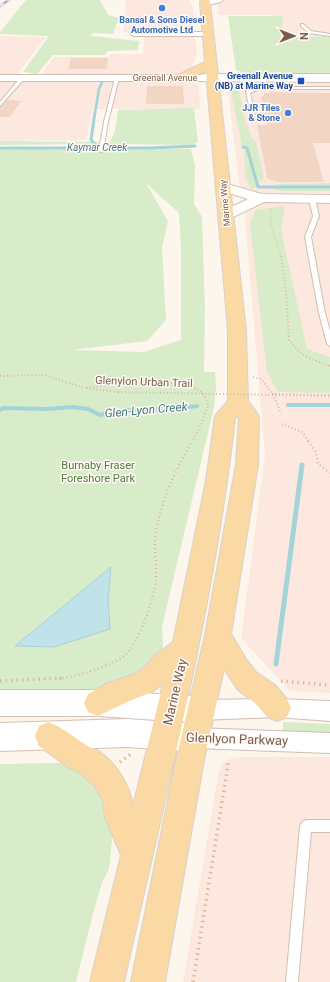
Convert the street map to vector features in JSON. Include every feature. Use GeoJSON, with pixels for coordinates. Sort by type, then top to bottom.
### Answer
{"type":"FeatureCollection","features":[{"type":"Feature","properties":{"kind":"main road","name":"Marine Way"},"geometry":{"type":"LineString","coordinates":[[107,982],[136,852],[185,649],[217,481],[225,416],[238,403],[237,331],[224,187],[209,78],[212,64],[205,1]]}},
{"type":"Feature","properties":{"kind":"main road"},"geometry":{"type":"LineString","coordinates":[[182,78],[212,64]]}},
{"type":"Feature","properties":{"kind":"main road"},"geometry":{"type":"LineString","coordinates":[[148,982],[198,724],[218,635],[242,500],[247,465],[249,416],[238,403]]}},
{"type":"Feature","properties":{"kind":"main road"},"geometry":{"type":"LineString","coordinates":[[218,635],[237,668],[247,681],[265,694],[277,708]]}},
{"type":"Feature","properties":{"kind":"main road"},"geometry":{"type":"LineString","coordinates":[[98,703],[118,692],[143,683],[156,674],[163,664],[185,649]]}},
{"type":"Feature","properties":{"kind":"main road"},"geometry":{"type":"LineString","coordinates":[[49,736],[78,757],[89,762],[104,775],[117,797],[120,817],[136,852]]}},
{"type":"Feature","properties":{"kind":"street"},"geometry":{"type":"LineString","coordinates":[[205,1],[219,0]]}},
{"type":"Feature","properties":{"kind":"street"},"geometry":{"type":"LineString","coordinates":[[134,34],[208,34]]}},
{"type":"Feature","properties":{"kind":"street","name":"Greenall Avenue"},"geometry":{"type":"LineString","coordinates":[[0,78],[209,78],[285,83],[330,78]]}},
{"type":"Feature","properties":{"kind":"street"},"geometry":{"type":"LineString","coordinates":[[224,187],[266,198],[330,199]]}},
{"type":"Feature","properties":{"kind":"street"},"geometry":{"type":"LineString","coordinates":[[226,215],[238,211],[246,205],[266,198]]}},
{"type":"Feature","properties":{"kind":"street","name":"Glenlyon Parkway"},"geometry":{"type":"LineString","coordinates":[[0,703],[98,703],[171,708],[198,724],[330,743]]}},
{"type":"Feature","properties":{"kind":"street","name":"Glenlyon Parkway"},"geometry":{"type":"LineString","coordinates":[[0,738],[128,733],[164,737],[198,724],[277,708],[330,711]]}},
{"type":"Feature","properties":{"kind":"lane"},"geometry":{"type":"LineString","coordinates":[[302,25],[310,32],[330,34]]}},
{"type":"Feature","properties":{"kind":"lane"},"geometry":{"type":"LineString","coordinates":[[0,105],[23,78]]}},
{"type":"Feature","properties":{"kind":"lane"},"geometry":{"type":"LineString","coordinates":[[101,151],[117,78]]}},
{"type":"Feature","properties":{"kind":"lane"},"geometry":{"type":"LineString","coordinates":[[254,121],[248,92],[285,83],[330,88]]}},
{"type":"Feature","properties":{"kind":"lane"},"geometry":{"type":"LineString","coordinates":[[312,199],[316,216],[308,237],[322,313],[330,344]]}},
{"type":"Feature","properties":{"kind":"lane"},"geometry":{"type":"LineString","coordinates":[[292,982],[306,826],[330,826]]}},
{"type":"Feature","properties":{"kind":"path"},"geometry":{"type":"LineString","coordinates":[[266,198],[271,226],[280,251],[286,293],[289,340],[299,352],[309,358],[330,366]]}},
{"type":"Feature","properties":{"kind":"path"},"geometry":{"type":"LineString","coordinates":[[238,374],[261,379],[273,394],[280,411]]}},
{"type":"Feature","properties":{"kind":"path"},"geometry":{"type":"LineString","coordinates":[[0,376],[44,375],[85,388]]}},
{"type":"Feature","properties":{"kind":"path","name":"Glenylon Urban Trail"},"geometry":{"type":"LineString","coordinates":[[0,681],[58,679],[92,671],[124,656],[133,646],[146,620],[156,580],[156,532],[166,493],[172,478],[200,427],[208,406],[200,391],[188,386],[103,384],[85,388]]}},
{"type":"Feature","properties":{"kind":"path","name":"Glenylon Urban Trail"},"geometry":{"type":"LineString","coordinates":[[85,388],[98,391],[118,392],[330,396]]}},
{"type":"Feature","properties":{"kind":"path"},"geometry":{"type":"LineString","coordinates":[[273,394],[330,396]]}},
{"type":"Feature","properties":{"kind":"path"},"geometry":{"type":"LineString","coordinates":[[282,424],[302,432],[316,452],[318,464],[330,473]]}},
{"type":"Feature","properties":{"kind":"path"},"geometry":{"type":"LineString","coordinates":[[280,680],[287,682],[330,685]]}},
{"type":"Feature","properties":{"kind":"path"},"geometry":{"type":"LineString","coordinates":[[193,982],[228,765],[227,760]]}},
{"type":"Feature","properties":{"kind":"shaded area"},"geometry":{"type":"Polygon","coordinates":[[[126,0],[190,0],[193,8],[194,29],[186,32],[123,32],[126,0]]]}},
{"type":"Feature","properties":{"kind":"shaded area"},"geometry":{"type":"Polygon","coordinates":[[[222,0],[330,0],[330,36],[277,36],[272,15],[219,15],[217,4],[222,0]]]}},
{"type":"Feature","properties":{"kind":"shaded area"},"geometry":{"type":"Polygon","coordinates":[[[0,36],[46,37],[15,77],[0,77],[0,36]]]}},
{"type":"Feature","properties":{"kind":"shaded area"},"geometry":{"type":"Polygon","coordinates":[[[144,36],[193,37],[196,41],[197,51],[192,70],[182,75],[39,77],[54,57],[109,57],[110,54],[143,54],[144,36]]]}},
{"type":"Feature","properties":{"kind":"shaded area"},"geometry":{"type":"Polygon","coordinates":[[[0,80],[191,81],[199,85],[200,109],[93,109],[86,140],[0,141],[0,80]]]}},
{"type":"Feature","properties":{"kind":"shaded area"},"geometry":{"type":"Polygon","coordinates":[[[330,80],[330,193],[252,193],[244,190],[239,183],[228,88],[229,85],[233,82],[241,81],[330,80]]]}},
{"type":"Feature","properties":{"kind":"shaded area"},"geometry":{"type":"Polygon","coordinates":[[[261,203],[330,203],[330,693],[290,691],[241,638],[265,456],[245,217],[248,208],[261,203]]]}},
{"type":"Feature","properties":{"kind":"shaded area"},"geometry":{"type":"Polygon","coordinates":[[[237,757],[330,757],[330,982],[183,982],[218,775],[222,764],[227,760],[237,757]]]}},
{"type":"Feature","properties":{"kind":"green space"},"geometry":{"type":"Polygon","coordinates":[[[26,0],[100,0],[108,15],[119,18],[113,34],[92,33],[91,36],[139,41],[138,50],[108,51],[104,55],[53,55],[37,74],[23,72],[49,36],[0,34],[0,32],[26,0]]]}},
{"type":"Feature","properties":{"kind":"green space"},"geometry":{"type":"Polygon","coordinates":[[[228,16],[283,16],[281,37],[330,36],[330,75],[247,74],[236,70],[228,16]]]}},
{"type":"Feature","properties":{"kind":"green space"},"geometry":{"type":"Polygon","coordinates":[[[259,82],[239,90],[246,125],[248,126],[252,138],[256,142],[264,178],[254,189],[251,189],[245,177],[244,148],[246,150],[249,148],[242,145],[230,88],[234,83],[259,82]]]}},
{"type":"Feature","properties":{"kind":"green space","name":"Burnaby Fraser Foreshore Park"},"geometry":{"type":"Polygon","coordinates":[[[194,108],[198,142],[193,145],[109,144],[111,147],[191,149],[195,166],[194,204],[202,217],[205,310],[204,372],[215,372],[216,389],[214,407],[162,627],[163,647],[148,670],[103,689],[88,691],[0,691],[0,148],[97,146],[95,144],[0,145],[0,141],[110,142],[115,131],[118,110],[194,108]],[[146,183],[168,221],[162,248],[166,320],[147,341],[72,350],[144,352],[181,340],[181,249],[179,213],[146,183]]]}},
{"type":"Feature","properties":{"kind":"green space"},"geometry":{"type":"Polygon","coordinates":[[[330,183],[330,191],[281,191],[273,189],[276,184],[330,183]]]}},
{"type":"Feature","properties":{"kind":"green space"},"geometry":{"type":"Polygon","coordinates":[[[285,206],[281,230],[307,349],[330,357],[330,393],[278,392],[267,372],[250,224],[255,210],[285,206]]]}},
{"type":"Feature","properties":{"kind":"green space"},"geometry":{"type":"Polygon","coordinates":[[[283,722],[330,724],[330,733],[283,733],[283,722]]]}},
{"type":"Feature","properties":{"kind":"green space"},"geometry":{"type":"Polygon","coordinates":[[[59,763],[71,765],[97,782],[113,831],[109,869],[102,883],[94,910],[76,982],[0,982],[0,764],[59,763]]]}},
{"type":"Feature","properties":{"kind":"water"},"geometry":{"type":"Polygon","coordinates":[[[111,567],[108,599],[110,629],[54,647],[15,646],[111,567]]]}},
{"type":"Feature","properties":{"kind":"building"},"geometry":{"type":"Polygon","coordinates":[[[71,58],[108,58],[107,69],[68,69],[71,58]]]}},
{"type":"Feature","properties":{"kind":"building"},"geometry":{"type":"Polygon","coordinates":[[[147,86],[183,86],[184,104],[146,104],[147,86]]]}},
{"type":"Feature","properties":{"kind":"building"},"geometry":{"type":"Polygon","coordinates":[[[269,92],[330,93],[330,143],[313,143],[324,182],[276,182],[267,178],[257,125],[267,125],[261,96],[264,96],[264,93],[270,93],[269,92]]]}},
{"type":"Feature","properties":{"kind":"building"},"geometry":{"type":"Polygon","coordinates":[[[7,100],[21,101],[10,117],[0,117],[0,107],[7,100]]]}},
{"type":"Feature","properties":{"kind":"waterway"},"geometry":{"type":"LineString","coordinates":[[234,74],[252,74]]}},
{"type":"Feature","properties":{"kind":"waterway"},"geometry":{"type":"LineString","coordinates":[[95,113],[99,89],[102,82]]}},
{"type":"Feature","properties":{"kind":"waterway"},"geometry":{"type":"LineString","coordinates":[[95,112],[91,140],[99,148]]}},
{"type":"Feature","properties":{"kind":"waterway","name":"Kaymar Creek"},"geometry":{"type":"LineString","coordinates":[[99,148],[195,146]]}},
{"type":"Feature","properties":{"kind":"waterway","name":"Kaymar Creek"},"geometry":{"type":"LineString","coordinates":[[243,147],[247,148],[258,187],[330,187]]}},
{"type":"Feature","properties":{"kind":"waterway","name":"Kaymar Creek"},"geometry":{"type":"LineString","coordinates":[[0,148],[99,148]]}},
{"type":"Feature","properties":{"kind":"waterway","name":"Glen-Lyon Creek"},"geometry":{"type":"LineString","coordinates":[[288,405],[330,405]]}},
{"type":"Feature","properties":{"kind":"waterway","name":"Glen-Lyon Creek"},"geometry":{"type":"LineString","coordinates":[[0,410],[3,408],[47,409],[73,407],[88,409],[100,415],[124,410],[173,409],[197,406]]}},
{"type":"Feature","properties":{"kind":"waterway"},"geometry":{"type":"LineString","coordinates":[[276,664],[302,465]]}},
{"type":"Feature","properties":{"kind":"railway"},"geometry":{"type":"LineString","coordinates":[[0,6],[9,0]]}},
{"type":"Feature","properties":{"kind":"place","name":"Bansal & Sons Diesel Automotive Ltd"},"geometry":{"type":"Point","coordinates":[162,8]}},
{"type":"Feature","properties":{"kind":"place","name":"Greenall Avenue (NB) at Marine Way"},"geometry":{"type":"Point","coordinates":[301,81]}},
{"type":"Feature","properties":{"kind":"place","name":"JJR Tiles & Stone"},"geometry":{"type":"Point","coordinates":[288,113]}}]}
